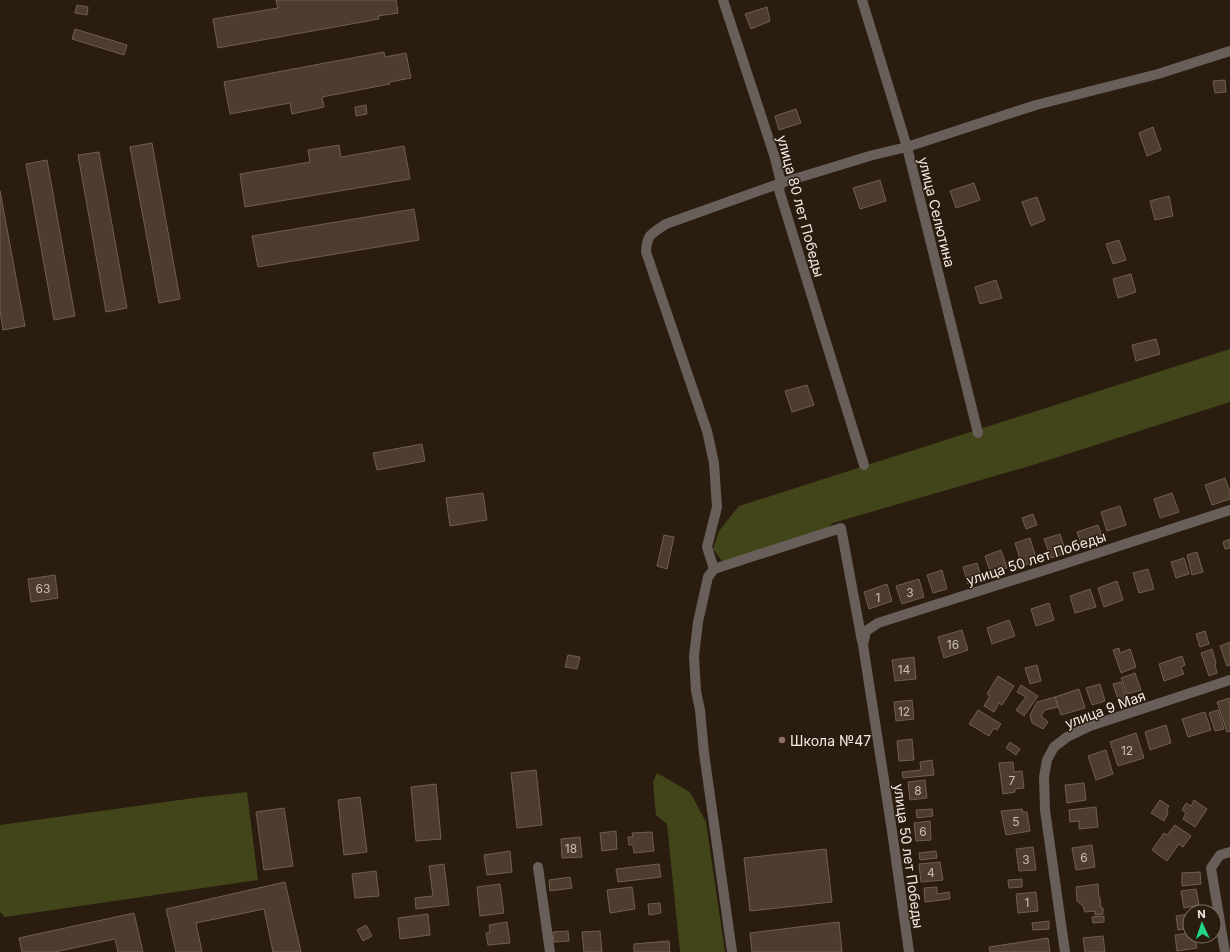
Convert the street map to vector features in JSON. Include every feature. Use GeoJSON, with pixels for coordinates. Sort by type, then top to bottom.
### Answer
{"type":"FeatureCollection","features":[{"type":"Feature","properties":{"kind":"street","name":"улица 80 лет Победы"},"geometry":{"type":"LineString","coordinates":[[723,0],[775,158],[781,183],[779,190],[864,465]]}},
{"type":"Feature","properties":{"kind":"street","name":"улица Селютина"},"geometry":{"type":"LineString","coordinates":[[862,0],[907,147],[978,433]]}},
{"type":"Feature","properties":{"kind":"street"},"geometry":{"type":"LineString","coordinates":[[732,952],[703,746],[700,710],[696,691],[694,656],[698,622],[708,577],[714,569],[707,547],[717,507],[714,463],[707,431],[646,252],[647,241],[650,234],[666,224],[781,183],[907,147],[1036,106],[1158,74],[1230,51]]}},
{"type":"Feature","properties":{"kind":"street","name":"улица 50 лет Победы"},"geometry":{"type":"LineString","coordinates":[[863,645],[866,631],[878,623],[1230,510]]}},
{"type":"Feature","properties":{"kind":"street","name":"улица 50 лет Победы"},"geometry":{"type":"LineString","coordinates":[[714,569],[841,528],[863,645],[909,952]]}},
{"type":"Feature","properties":{"kind":"street","name":"улица 9 Мая"},"geometry":{"type":"LineString","coordinates":[[1064,952],[1045,810],[1044,777],[1047,760],[1054,747],[1067,737],[1090,726],[1230,680]]}},
{"type":"Feature","properties":{"kind":"street"},"geometry":{"type":"LineString","coordinates":[[1225,952],[1211,868],[1220,855],[1230,852]]}},
{"type":"Feature","properties":{"kind":"street"},"geometry":{"type":"LineString","coordinates":[[538,867],[550,952]]}},
{"type":"Feature","properties":{"kind":"green space"},"geometry":{"type":"Polygon","coordinates":[[[1230,349],[1230,402],[1033,465],[833,523],[823,532],[725,565],[713,549],[719,531],[739,506],[1230,349]]]}},
{"type":"Feature","properties":{"kind":"green space"},"geometry":{"type":"Polygon","coordinates":[[[657,773],[690,792],[706,822],[725,952],[680,952],[667,824],[656,815],[653,782],[657,773]]]}},
{"type":"Feature","properties":{"kind":"green space"},"geometry":{"type":"Polygon","coordinates":[[[247,792],[258,880],[5,917],[0,912],[0,825],[247,792]]]}},
{"type":"Feature","properties":{"kind":"building"},"geometry":{"type":"Polygon","coordinates":[[[276,0],[396,0],[398,13],[378,16],[379,19],[218,48],[213,19],[278,8],[276,0]]]}},
{"type":"Feature","properties":{"kind":"building"},"geometry":{"type":"Polygon","coordinates":[[[77,5],[88,7],[87,15],[75,13],[77,5]]]}},
{"type":"Feature","properties":{"kind":"building"},"geometry":{"type":"Polygon","coordinates":[[[767,7],[770,21],[751,29],[745,14],[767,7]]]}},
{"type":"Feature","properties":{"kind":"building"},"geometry":{"type":"Polygon","coordinates":[[[75,29],[127,45],[124,55],[72,39],[75,29]]]}},
{"type":"Feature","properties":{"kind":"building"},"geometry":{"type":"Polygon","coordinates":[[[384,52],[385,57],[406,53],[411,78],[389,82],[390,84],[322,97],[324,107],[292,114],[290,103],[230,114],[224,82],[384,52]]]}},
{"type":"Feature","properties":{"kind":"building"},"geometry":{"type":"Polygon","coordinates":[[[1225,80],[1226,92],[1215,93],[1213,81],[1225,80]]]}},
{"type":"Feature","properties":{"kind":"building"},"geometry":{"type":"Polygon","coordinates":[[[366,105],[367,114],[356,116],[355,107],[366,105]]]}},
{"type":"Feature","properties":{"kind":"building"},"geometry":{"type":"Polygon","coordinates":[[[796,109],[801,123],[779,130],[775,116],[796,109]]]}},
{"type":"Feature","properties":{"kind":"building"},"geometry":{"type":"Polygon","coordinates":[[[1153,127],[1161,150],[1147,156],[1139,133],[1153,127]]]}},
{"type":"Feature","properties":{"kind":"building"},"geometry":{"type":"Polygon","coordinates":[[[152,143],[180,299],[159,303],[130,147],[152,143]]]}},
{"type":"Feature","properties":{"kind":"building"},"geometry":{"type":"Polygon","coordinates":[[[339,145],[341,157],[404,146],[410,179],[245,207],[240,174],[310,162],[308,150],[339,145]]]}},
{"type":"Feature","properties":{"kind":"building"},"geometry":{"type":"Polygon","coordinates":[[[99,152],[127,308],[106,312],[78,155],[99,152]]]}},
{"type":"Feature","properties":{"kind":"building"},"geometry":{"type":"Polygon","coordinates":[[[47,160],[75,316],[54,320],[26,164],[47,160]]]}},
{"type":"Feature","properties":{"kind":"building"},"geometry":{"type":"Polygon","coordinates":[[[880,180],[886,201],[860,209],[853,188],[880,180]]]}},
{"type":"Feature","properties":{"kind":"building"},"geometry":{"type":"Polygon","coordinates":[[[974,183],[980,200],[956,208],[950,191],[974,183]]]}},
{"type":"Feature","properties":{"kind":"building"},"geometry":{"type":"Polygon","coordinates":[[[0,191],[25,326],[3,330],[0,311],[0,191]]]}},
{"type":"Feature","properties":{"kind":"building"},"geometry":{"type":"Polygon","coordinates":[[[1169,196],[1173,216],[1155,220],[1150,201],[1169,196]]]}},
{"type":"Feature","properties":{"kind":"building"},"geometry":{"type":"Polygon","coordinates":[[[1037,197],[1045,220],[1031,226],[1022,202],[1037,197]]]}},
{"type":"Feature","properties":{"kind":"building"},"geometry":{"type":"Polygon","coordinates":[[[414,209],[419,240],[258,267],[252,236],[414,209]]]}},
{"type":"Feature","properties":{"kind":"building"},"geometry":{"type":"Polygon","coordinates":[[[1119,240],[1126,260],[1113,264],[1106,244],[1119,240]]]}},
{"type":"Feature","properties":{"kind":"building"},"geometry":{"type":"Polygon","coordinates":[[[1131,274],[1136,292],[1118,298],[1113,279],[1131,274]]]}},
{"type":"Feature","properties":{"kind":"building"},"geometry":{"type":"Polygon","coordinates":[[[996,280],[1002,298],[980,304],[975,287],[996,280]]]}},
{"type":"Feature","properties":{"kind":"building"},"geometry":{"type":"Polygon","coordinates":[[[1156,339],[1160,354],[1136,361],[1132,345],[1156,339]]]}},
{"type":"Feature","properties":{"kind":"building"},"geometry":{"type":"Polygon","coordinates":[[[807,385],[814,405],[792,412],[785,391],[807,385]]]}},
{"type":"Feature","properties":{"kind":"building"},"geometry":{"type":"Polygon","coordinates":[[[422,444],[425,461],[377,470],[373,453],[422,444]]]}},
{"type":"Feature","properties":{"kind":"building"},"geometry":{"type":"Polygon","coordinates":[[[1225,478],[1230,492],[1230,499],[1212,505],[1205,485],[1225,478]]]}},
{"type":"Feature","properties":{"kind":"building"},"geometry":{"type":"Polygon","coordinates":[[[483,493],[487,520],[450,526],[446,498],[483,493]]]}},
{"type":"Feature","properties":{"kind":"building"},"geometry":{"type":"Polygon","coordinates":[[[1172,493],[1179,512],[1160,518],[1154,499],[1172,493]]]}},
{"type":"Feature","properties":{"kind":"building"},"geometry":{"type":"Polygon","coordinates":[[[1120,506],[1126,525],[1107,531],[1101,512],[1120,506]]]}},
{"type":"Feature","properties":{"kind":"building"},"geometry":{"type":"Polygon","coordinates":[[[1033,514],[1037,525],[1026,529],[1022,518],[1033,514]]]}},
{"type":"Feature","properties":{"kind":"building"},"geometry":{"type":"Polygon","coordinates":[[[1098,525],[1103,539],[1082,546],[1077,532],[1098,525]]]}},
{"type":"Feature","properties":{"kind":"building"},"geometry":{"type":"Polygon","coordinates":[[[1060,534],[1066,553],[1051,558],[1044,539],[1060,534]]]}},
{"type":"Feature","properties":{"kind":"building"},"geometry":{"type":"Polygon","coordinates":[[[664,535],[674,537],[667,569],[657,566],[664,535]]]}},
{"type":"Feature","properties":{"kind":"building"},"geometry":{"type":"Polygon","coordinates":[[[1030,538],[1037,561],[1022,566],[1015,543],[1030,538]]]}},
{"type":"Feature","properties":{"kind":"building"},"geometry":{"type":"Polygon","coordinates":[[[1230,539],[1230,548],[1225,549],[1223,542],[1230,539]]]}},
{"type":"Feature","properties":{"kind":"building"},"geometry":{"type":"Polygon","coordinates":[[[1001,550],[1007,568],[991,574],[985,556],[1001,550]]]}},
{"type":"Feature","properties":{"kind":"building"},"geometry":{"type":"Polygon","coordinates":[[[1197,552],[1203,572],[1192,575],[1187,555],[1197,552]]]}},
{"type":"Feature","properties":{"kind":"building"},"geometry":{"type":"Polygon","coordinates":[[[1184,558],[1189,574],[1176,578],[1171,562],[1184,558]]]}},
{"type":"Feature","properties":{"kind":"building"},"geometry":{"type":"Polygon","coordinates":[[[977,563],[982,579],[968,584],[963,567],[977,563]]]}},
{"type":"Feature","properties":{"kind":"building"},"geometry":{"type":"Polygon","coordinates":[[[1148,569],[1154,589],[1139,593],[1133,573],[1148,569]]]}},
{"type":"Feature","properties":{"kind":"building"},"geometry":{"type":"Polygon","coordinates":[[[942,570],[947,589],[933,593],[927,575],[942,570]]]}},
{"type":"Feature","properties":{"kind":"building"},"geometry":{"type":"Polygon","coordinates":[[[55,575],[58,598],[31,602],[28,579],[55,575]]]}},
{"type":"Feature","properties":{"kind":"building"},"geometry":{"type":"Polygon","coordinates":[[[919,579],[924,597],[902,604],[896,586],[919,579]]]}},
{"type":"Feature","properties":{"kind":"building"},"geometry":{"type":"Polygon","coordinates":[[[1117,581],[1123,600],[1104,607],[1098,588],[1117,581]]]}},
{"type":"Feature","properties":{"kind":"building"},"geometry":{"type":"Polygon","coordinates":[[[887,584],[892,601],[869,609],[864,592],[887,584]]]}},
{"type":"Feature","properties":{"kind":"building"},"geometry":{"type":"Polygon","coordinates":[[[1090,589],[1096,607],[1075,613],[1070,596],[1090,589]]]}},
{"type":"Feature","properties":{"kind":"building"},"geometry":{"type":"Polygon","coordinates":[[[1049,603],[1054,620],[1036,626],[1031,609],[1049,603]]]}},
{"type":"Feature","properties":{"kind":"building"},"geometry":{"type":"Polygon","coordinates":[[[1009,620],[1015,636],[992,644],[987,628],[1009,620]]]}},
{"type":"Feature","properties":{"kind":"building"},"geometry":{"type":"Polygon","coordinates":[[[962,630],[968,650],[944,658],[938,637],[962,630]]]}},
{"type":"Feature","properties":{"kind":"building"},"geometry":{"type":"Polygon","coordinates":[[[1205,631],[1209,644],[1200,647],[1196,634],[1205,631]]]}},
{"type":"Feature","properties":{"kind":"building"},"geometry":{"type":"Polygon","coordinates":[[[1230,642],[1230,665],[1227,666],[1220,646],[1230,642]]]}},
{"type":"Feature","properties":{"kind":"building"},"geometry":{"type":"Polygon","coordinates":[[[1119,648],[1120,653],[1130,649],[1136,667],[1121,673],[1113,650],[1119,648]]]}},
{"type":"Feature","properties":{"kind":"building"},"geometry":{"type":"Polygon","coordinates":[[[1212,649],[1217,673],[1209,676],[1201,653],[1212,649]]]}},
{"type":"Feature","properties":{"kind":"building"},"geometry":{"type":"Polygon","coordinates":[[[568,655],[580,657],[577,669],[565,667],[568,655]]]}},
{"type":"Feature","properties":{"kind":"building"},"geometry":{"type":"Polygon","coordinates":[[[1182,656],[1185,665],[1181,667],[1184,674],[1164,681],[1159,664],[1182,656]]]}},
{"type":"Feature","properties":{"kind":"building"},"geometry":{"type":"Polygon","coordinates":[[[914,657],[916,679],[895,681],[892,660],[914,657]]]}},
{"type":"Feature","properties":{"kind":"building"},"geometry":{"type":"Polygon","coordinates":[[[1037,665],[1041,681],[1030,684],[1025,668],[1037,665]]]}},
{"type":"Feature","properties":{"kind":"building"},"geometry":{"type":"Polygon","coordinates":[[[1135,673],[1141,690],[1127,694],[1121,678],[1135,673]]]}},
{"type":"Feature","properties":{"kind":"building"},"geometry":{"type":"Polygon","coordinates":[[[998,676],[1014,686],[1002,705],[999,703],[994,712],[984,706],[990,696],[987,694],[998,676]]]}},
{"type":"Feature","properties":{"kind":"building"},"geometry":{"type":"Polygon","coordinates":[[[1121,682],[1127,700],[1119,702],[1113,684],[1121,682]]]}},
{"type":"Feature","properties":{"kind":"building"},"geometry":{"type":"Polygon","coordinates":[[[1100,684],[1105,701],[1092,705],[1086,688],[1100,684]]]}},
{"type":"Feature","properties":{"kind":"building"},"geometry":{"type":"Polygon","coordinates":[[[1021,685],[1038,696],[1024,716],[1016,710],[1026,697],[1017,692],[1021,685]]]}},
{"type":"Feature","properties":{"kind":"building"},"geometry":{"type":"Polygon","coordinates":[[[1079,689],[1085,708],[1061,715],[1055,697],[1079,689]]]}},
{"type":"Feature","properties":{"kind":"building"},"geometry":{"type":"Polygon","coordinates":[[[1055,697],[1058,707],[1045,710],[1041,716],[1048,722],[1043,729],[1032,723],[1030,715],[1037,702],[1055,697]]]}},
{"type":"Feature","properties":{"kind":"building"},"geometry":{"type":"Polygon","coordinates":[[[1230,698],[1230,731],[1227,732],[1217,702],[1230,698]]]}},
{"type":"Feature","properties":{"kind":"building"},"geometry":{"type":"Polygon","coordinates":[[[912,700],[914,719],[896,721],[894,702],[912,700]]]}},
{"type":"Feature","properties":{"kind":"building"},"geometry":{"type":"Polygon","coordinates":[[[978,710],[1001,724],[997,730],[994,728],[989,736],[969,724],[978,710]]]}},
{"type":"Feature","properties":{"kind":"building"},"geometry":{"type":"Polygon","coordinates":[[[1218,710],[1224,729],[1215,731],[1209,713],[1218,710]]]}},
{"type":"Feature","properties":{"kind":"building"},"geometry":{"type":"Polygon","coordinates":[[[1205,712],[1211,730],[1188,737],[1182,719],[1205,712]]]}},
{"type":"Feature","properties":{"kind":"building"},"geometry":{"type":"Polygon","coordinates":[[[1166,725],[1171,743],[1150,750],[1145,732],[1166,725]]]}},
{"type":"Feature","properties":{"kind":"building"},"geometry":{"type":"Polygon","coordinates":[[[1136,733],[1144,758],[1118,766],[1110,742],[1136,733]]]}},
{"type":"Feature","properties":{"kind":"building"},"geometry":{"type":"Polygon","coordinates":[[[912,739],[914,760],[899,761],[897,741],[912,739]]]}},
{"type":"Feature","properties":{"kind":"building"},"geometry":{"type":"Polygon","coordinates":[[[1010,742],[1020,749],[1016,755],[1006,748],[1010,742]]]}},
{"type":"Feature","properties":{"kind":"building"},"geometry":{"type":"Polygon","coordinates":[[[1106,750],[1113,774],[1096,780],[1088,756],[1106,750]]]}},
{"type":"Feature","properties":{"kind":"building"},"geometry":{"type":"Polygon","coordinates":[[[932,760],[934,775],[903,778],[902,772],[921,770],[920,762],[932,760]]]}},
{"type":"Feature","properties":{"kind":"building"},"geometry":{"type":"Polygon","coordinates":[[[1013,762],[1014,772],[1022,771],[1024,788],[1015,789],[1015,792],[1003,794],[999,763],[1013,762]]]}},
{"type":"Feature","properties":{"kind":"building"},"geometry":{"type":"Polygon","coordinates":[[[536,770],[542,825],[517,828],[511,773],[536,770]]]}},
{"type":"Feature","properties":{"kind":"building"},"geometry":{"type":"Polygon","coordinates":[[[925,780],[927,798],[910,800],[908,782],[925,780]]]}},
{"type":"Feature","properties":{"kind":"building"},"geometry":{"type":"Polygon","coordinates":[[[1084,783],[1086,800],[1067,803],[1065,785],[1084,783]]]}},
{"type":"Feature","properties":{"kind":"building"},"geometry":{"type":"Polygon","coordinates":[[[436,784],[441,839],[416,841],[411,787],[436,784]]]}},
{"type":"Feature","properties":{"kind":"building"},"geometry":{"type":"Polygon","coordinates":[[[360,797],[367,852],[344,855],[338,800],[360,797]]]}},
{"type":"Feature","properties":{"kind":"building"},"geometry":{"type":"Polygon","coordinates":[[[1160,800],[1169,806],[1167,809],[1168,813],[1164,821],[1151,813],[1160,800]]]}},
{"type":"Feature","properties":{"kind":"building"},"geometry":{"type":"Polygon","coordinates":[[[1194,800],[1207,809],[1195,827],[1183,819],[1186,813],[1182,810],[1186,803],[1191,806],[1194,800]]]}},
{"type":"Feature","properties":{"kind":"building"},"geometry":{"type":"Polygon","coordinates":[[[1096,807],[1098,827],[1079,829],[1079,821],[1070,822],[1069,810],[1096,807]]]}},
{"type":"Feature","properties":{"kind":"building"},"geometry":{"type":"Polygon","coordinates":[[[284,808],[293,866],[264,870],[256,812],[284,808]]]}},
{"type":"Feature","properties":{"kind":"building"},"geometry":{"type":"Polygon","coordinates":[[[932,809],[933,816],[917,818],[916,810],[932,809]]]}},
{"type":"Feature","properties":{"kind":"building"},"geometry":{"type":"Polygon","coordinates":[[[1022,809],[1023,812],[1027,812],[1030,831],[1006,835],[1001,811],[1022,809]]]}},
{"type":"Feature","properties":{"kind":"building"},"geometry":{"type":"Polygon","coordinates":[[[930,821],[931,840],[916,841],[914,823],[930,821]]]}},
{"type":"Feature","properties":{"kind":"building"},"geometry":{"type":"Polygon","coordinates":[[[1175,825],[1191,836],[1183,847],[1179,844],[1167,861],[1152,850],[1164,833],[1167,835],[1175,825]]]}},
{"type":"Feature","properties":{"kind":"building"},"geometry":{"type":"Polygon","coordinates":[[[616,831],[617,849],[602,851],[600,833],[616,831]]]}},
{"type":"Feature","properties":{"kind":"building"},"geometry":{"type":"Polygon","coordinates":[[[652,832],[654,851],[634,853],[633,845],[629,845],[628,837],[633,837],[632,833],[652,832]]]}},
{"type":"Feature","properties":{"kind":"building"},"geometry":{"type":"Polygon","coordinates":[[[580,837],[582,857],[562,858],[561,839],[580,837]]]}},
{"type":"Feature","properties":{"kind":"building"},"geometry":{"type":"Polygon","coordinates":[[[1092,845],[1095,867],[1076,870],[1072,848],[1092,845]]]}},
{"type":"Feature","properties":{"kind":"building"},"geometry":{"type":"Polygon","coordinates":[[[1033,847],[1036,870],[1019,871],[1016,849],[1033,847]]]}},
{"type":"Feature","properties":{"kind":"building"},"geometry":{"type":"Polygon","coordinates":[[[826,849],[832,902],[750,911],[744,858],[826,849]]]}},
{"type":"Feature","properties":{"kind":"building"},"geometry":{"type":"Polygon","coordinates":[[[510,851],[512,872],[487,875],[484,855],[510,851]]]}},
{"type":"Feature","properties":{"kind":"building"},"geometry":{"type":"Polygon","coordinates":[[[936,851],[937,858],[920,860],[919,853],[936,851]]]}},
{"type":"Feature","properties":{"kind":"building"},"geometry":{"type":"Polygon","coordinates":[[[940,862],[943,880],[921,882],[919,864],[940,862]]]}},
{"type":"Feature","properties":{"kind":"building"},"geometry":{"type":"Polygon","coordinates":[[[444,864],[449,905],[416,909],[415,898],[433,896],[429,866],[444,864]]]}},
{"type":"Feature","properties":{"kind":"building"},"geometry":{"type":"Polygon","coordinates":[[[659,864],[661,877],[618,882],[616,869],[659,864]]]}},
{"type":"Feature","properties":{"kind":"building"},"geometry":{"type":"Polygon","coordinates":[[[376,871],[379,896],[355,898],[352,874],[376,871]]]}},
{"type":"Feature","properties":{"kind":"building"},"geometry":{"type":"Polygon","coordinates":[[[1200,872],[1201,884],[1182,886],[1182,873],[1200,872]]]}},
{"type":"Feature","properties":{"kind":"building"},"geometry":{"type":"Polygon","coordinates":[[[570,877],[572,888],[550,891],[549,880],[570,877]]]}},
{"type":"Feature","properties":{"kind":"building"},"geometry":{"type":"Polygon","coordinates":[[[1022,879],[1022,887],[1009,888],[1008,880],[1022,879]]]}},
{"type":"Feature","properties":{"kind":"building"},"geometry":{"type":"Polygon","coordinates":[[[285,882],[301,952],[273,952],[264,909],[196,923],[202,952],[176,952],[166,909],[285,882]]]}},
{"type":"Feature","properties":{"kind":"building"},"geometry":{"type":"Polygon","coordinates":[[[500,884],[504,913],[480,916],[477,887],[500,884]]]}},
{"type":"Feature","properties":{"kind":"building"},"geometry":{"type":"Polygon","coordinates":[[[1098,884],[1099,898],[1101,908],[1103,908],[1103,914],[1095,915],[1095,911],[1085,912],[1083,906],[1077,901],[1076,887],[1098,884]]]}},
{"type":"Feature","properties":{"kind":"building"},"geometry":{"type":"Polygon","coordinates":[[[632,887],[635,909],[610,913],[607,890],[632,887]]]}},
{"type":"Feature","properties":{"kind":"building"},"geometry":{"type":"Polygon","coordinates":[[[937,887],[937,894],[949,892],[950,899],[925,902],[924,888],[937,887]]]}},
{"type":"Feature","properties":{"kind":"building"},"geometry":{"type":"Polygon","coordinates":[[[1196,889],[1199,904],[1183,904],[1181,891],[1196,889]]]}},
{"type":"Feature","properties":{"kind":"building"},"geometry":{"type":"Polygon","coordinates":[[[1036,892],[1038,911],[1018,913],[1016,894],[1036,892]]]}},
{"type":"Feature","properties":{"kind":"building"},"geometry":{"type":"Polygon","coordinates":[[[660,903],[661,913],[649,915],[648,904],[660,903]]]}},
{"type":"Feature","properties":{"kind":"building"},"geometry":{"type":"Polygon","coordinates":[[[134,913],[143,952],[118,952],[115,939],[55,952],[22,952],[19,938],[134,913]]]}},
{"type":"Feature","properties":{"kind":"building"},"geometry":{"type":"Polygon","coordinates":[[[428,914],[430,935],[400,939],[398,918],[428,914]]]}},
{"type":"Feature","properties":{"kind":"building"},"geometry":{"type":"Polygon","coordinates":[[[1182,915],[1182,929],[1178,930],[1176,916],[1182,915]]]}},
{"type":"Feature","properties":{"kind":"building"},"geometry":{"type":"Polygon","coordinates":[[[1104,916],[1104,922],[1093,923],[1092,917],[1104,916]]]}},
{"type":"Feature","properties":{"kind":"building"},"geometry":{"type":"Polygon","coordinates":[[[1049,921],[1049,929],[1033,930],[1032,923],[1049,921]]]}},
{"type":"Feature","properties":{"kind":"building"},"geometry":{"type":"Polygon","coordinates":[[[507,922],[510,943],[488,945],[486,933],[490,932],[489,925],[507,922]]]}},
{"type":"Feature","properties":{"kind":"building"},"geometry":{"type":"Polygon","coordinates":[[[839,922],[842,952],[752,952],[750,933],[839,922]]]}},
{"type":"Feature","properties":{"kind":"building"},"geometry":{"type":"Polygon","coordinates":[[[366,925],[372,936],[363,941],[357,930],[366,925]]]}},
{"type":"Feature","properties":{"kind":"building"},"geometry":{"type":"Polygon","coordinates":[[[568,931],[569,941],[554,942],[553,932],[568,931]]]}},
{"type":"Feature","properties":{"kind":"building"},"geometry":{"type":"Polygon","coordinates":[[[600,931],[602,952],[584,952],[582,932],[600,931]]]}},
{"type":"Feature","properties":{"kind":"building"},"geometry":{"type":"Polygon","coordinates":[[[1182,934],[1182,944],[1196,944],[1197,948],[1177,951],[1175,935],[1182,934]]]}},
{"type":"Feature","properties":{"kind":"building"},"geometry":{"type":"Polygon","coordinates":[[[1103,936],[1105,952],[1085,952],[1083,938],[1103,936]]]}},
{"type":"Feature","properties":{"kind":"building"},"geometry":{"type":"Polygon","coordinates":[[[1048,938],[1050,952],[990,952],[989,947],[1048,938]]]}},
{"type":"Feature","properties":{"kind":"building"},"geometry":{"type":"Polygon","coordinates":[[[669,941],[670,952],[634,952],[634,944],[669,941]]]}},
{"type":"Feature","properties":{"kind":"place","name":"Школа №47"},"geometry":{"type":"Point","coordinates":[782,740]}}]}
